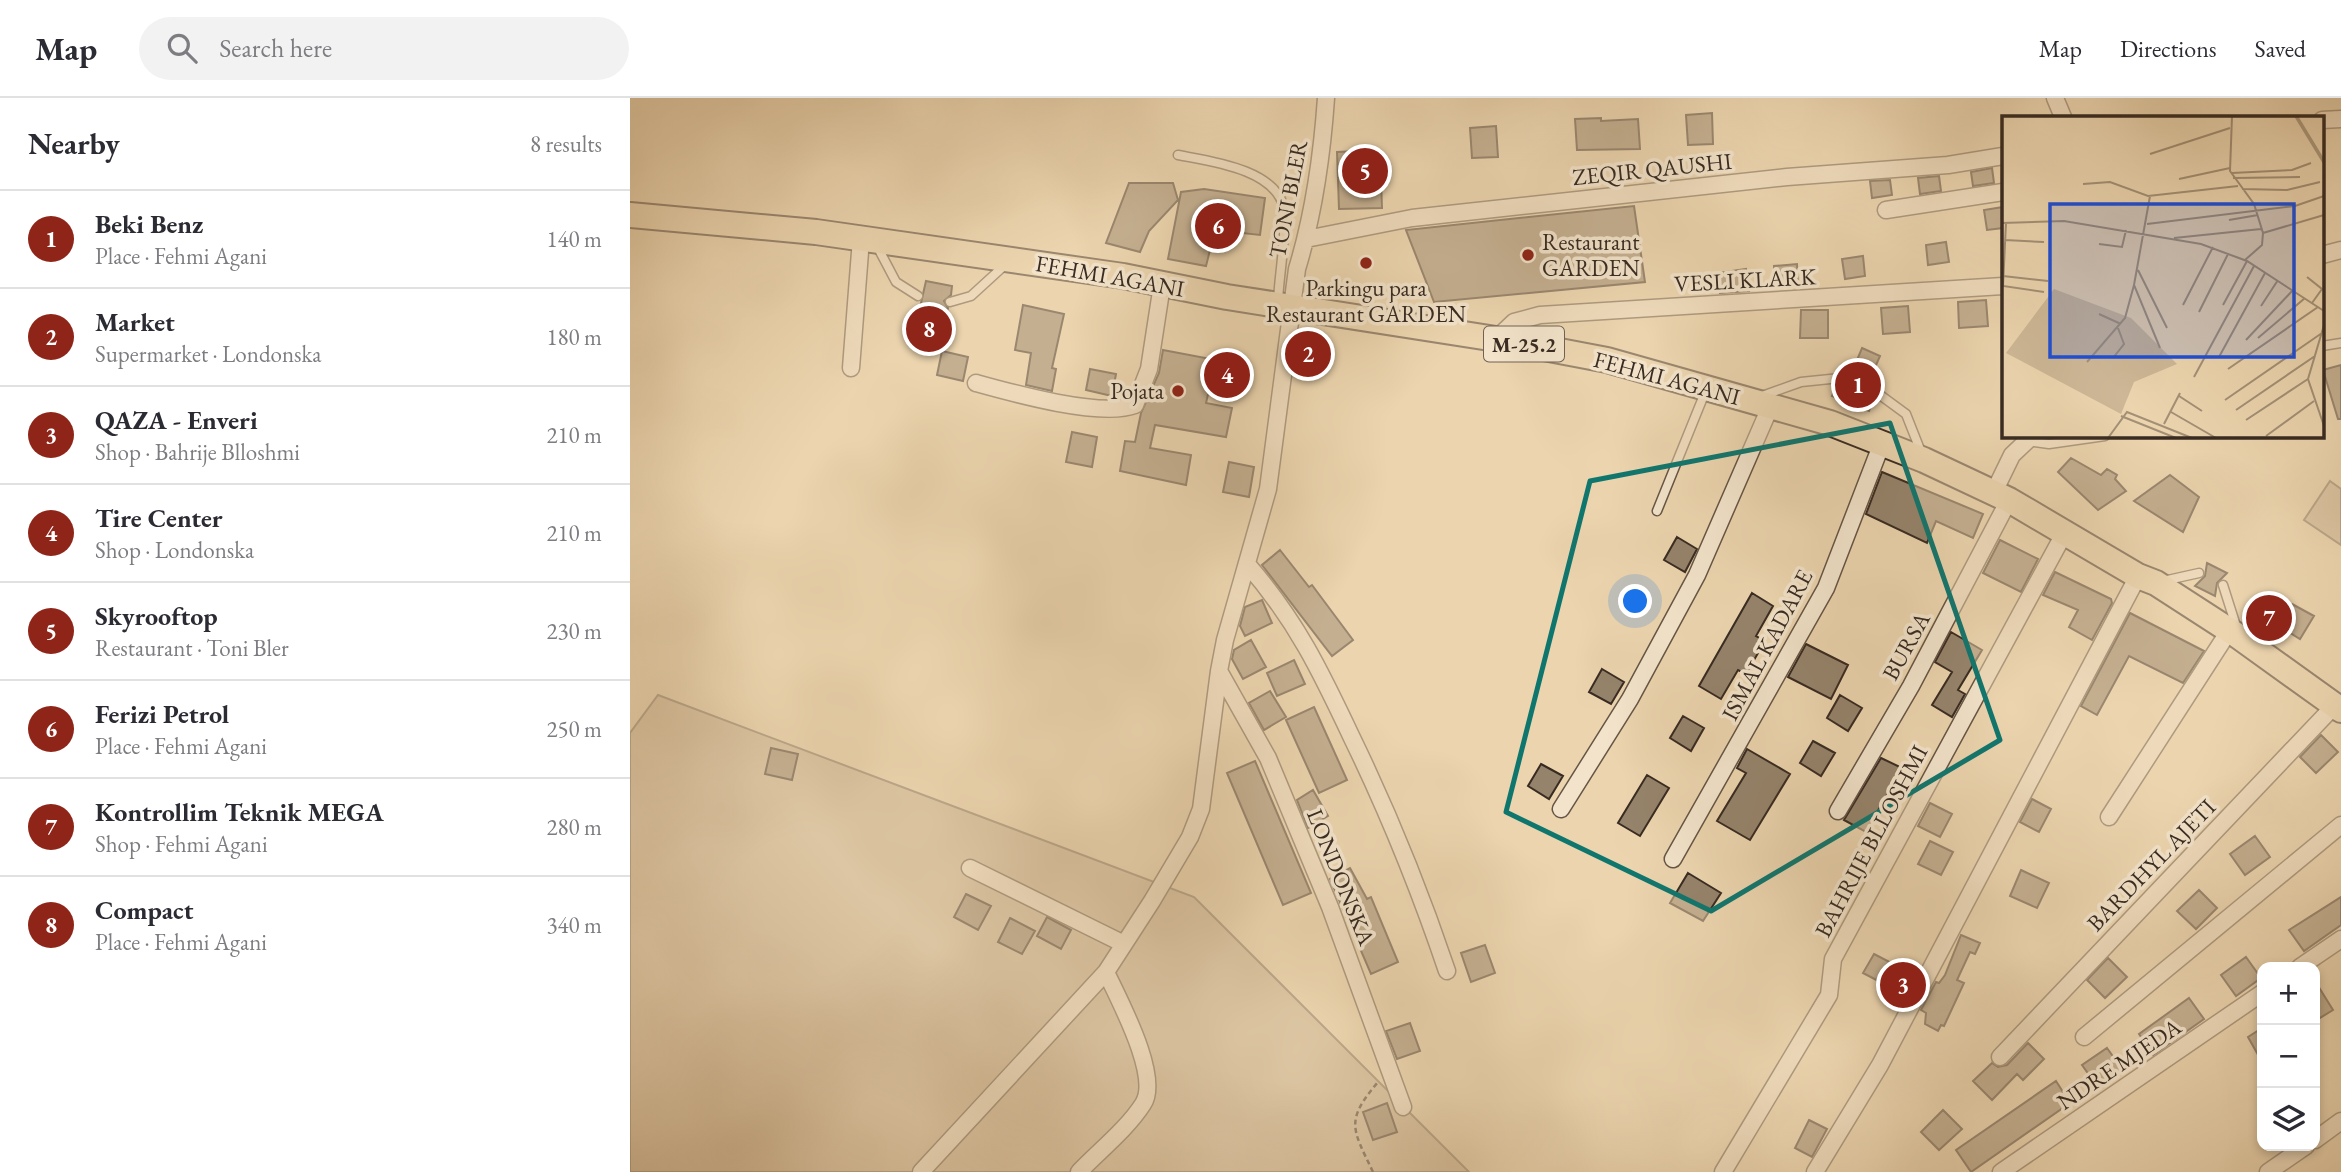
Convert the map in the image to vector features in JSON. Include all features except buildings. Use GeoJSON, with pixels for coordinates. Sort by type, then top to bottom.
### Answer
{"type":"FeatureCollection","features":[{"type":"Feature","properties":{"kind":"main road","name":"FEHMI AGANI"},"geometry":{"type":"LineString","coordinates":[[630,215],[728,222],[1010,260],[1496,339],[1607,360],[1707,387],[1882,443],[2002,496],[2234,634],[2338,708]]}},
{"type":"Feature","properties":{"kind":"street","name":"TONI BLER"},"geometry":{"type":"LineString","coordinates":[[1285,306],[1306,239],[1322,147],[1326,98]]}},
{"type":"Feature","properties":{"kind":"street"},"geometry":{"type":"LineString","coordinates":[[2055,98],[2063,116]]}},
{"type":"Feature","properties":{"kind":"street","name":"ZEQIR QAUSHI"},"geometry":{"type":"LineString","coordinates":[[1306,239],[1412,218],[1774,178],[1948,165],[2002,156]]}},
{"type":"Feature","properties":{"kind":"street"},"geometry":{"type":"LineString","coordinates":[[1886,210],[2002,192]]}},
{"type":"Feature","properties":{"kind":"street"},"geometry":{"type":"LineString","coordinates":[[850,369],[868,241]]}},
{"type":"Feature","properties":{"kind":"street"},"geometry":{"type":"LineString","coordinates":[[2324,254],[2341,250]]}},
{"type":"Feature","properties":{"kind":"street"},"geometry":{"type":"LineString","coordinates":[[976,383],[1027,396],[1101,409],[1122,410],[1135,405],[1149,369],[1162,285]]}},
{"type":"Feature","properties":{"kind":"street","name":"VESLI KLARK"},"geometry":{"type":"LineString","coordinates":[[1496,339],[1514,322],[1540,315],[2002,286]]}},
{"type":"Feature","properties":{"kind":"street"},"geometry":{"type":"LineString","coordinates":[[921,1172],[1106,972],[1190,837],[1201,809],[1225,640],[1268,489],[1285,306]]}},
{"type":"Feature","properties":{"kind":"street"},"geometry":{"type":"LineString","coordinates":[[1561,809],[1630,699],[1697,575],[1762,403]]}},
{"type":"Feature","properties":{"kind":"street","name":"BURSA"},"geometry":{"type":"LineString","coordinates":[[1838,811],[1911,686],[2002,496],[2012,455],[2029,438]]}},
{"type":"Feature","properties":{"kind":"street","name":"ISMAL KADARE"},"geometry":{"type":"LineString","coordinates":[[1673,859],[1826,589],[1882,443]]}},
{"type":"Feature","properties":{"kind":"street","name":"BAHRIJE BLLOSHMI"},"geometry":{"type":"LineString","coordinates":[[1723,1172],[1829,995],[1833,959],[2065,532]]}},
{"type":"Feature","properties":{"kind":"street"},"geometry":{"type":"LineString","coordinates":[[1248,564],[1277,598],[1308,646],[1380,796],[1422,897],[1447,971]]}},
{"type":"Feature","properties":{"kind":"street"},"geometry":{"type":"LineString","coordinates":[[1815,1172],[1880,1065],[2147,580]]}},
{"type":"Feature","properties":{"kind":"street"},"geometry":{"type":"LineString","coordinates":[[2109,817],[2234,634]]}},
{"type":"Feature","properties":{"kind":"street","name":"LONDONSKA"},"geometry":{"type":"LineString","coordinates":[[1219,671],[1268,758],[1330,907],[1403,1107]]}},
{"type":"Feature","properties":{"kind":"street","name":"BARDHYL AJETI"},"geometry":{"type":"LineString","coordinates":[[2000,1057],[2338,708]]}},
{"type":"Feature","properties":{"kind":"street"},"geometry":{"type":"LineString","coordinates":[[2084,1037],[2341,825]]}},
{"type":"Feature","properties":{"kind":"street"},"geometry":{"type":"LineString","coordinates":[[970,868],[1124,943]]}},
{"type":"Feature","properties":{"kind":"street"},"geometry":{"type":"LineString","coordinates":[[2307,962],[2341,939]]}},
{"type":"Feature","properties":{"kind":"street"},"geometry":{"type":"LineString","coordinates":[[1079,1172],[1144,1103],[1149,1081],[1127,1017],[1106,972]]}},
{"type":"Feature","properties":{"kind":"street","name":"NDRE MJEDA"},"geometry":{"type":"LineString","coordinates":[[2001,1172],[2257,996]]}},
{"type":"Feature","properties":{"kind":"street"},"geometry":{"type":"LineString","coordinates":[[2320,1136],[2341,1121]]}},
{"type":"Feature","properties":{"kind":"street"},"geometry":{"type":"LineString","coordinates":[[2268,1172],[2299,1151]]}},
{"type":"Feature","properties":{"kind":"lane"},"geometry":{"type":"LineString","coordinates":[[1178,155],[1234,165],[1271,189],[1284,207],[1285,306]]}},
{"type":"Feature","properties":{"kind":"lane"},"geometry":{"type":"LineString","coordinates":[[868,241],[896,282],[918,296]]}},
{"type":"Feature","properties":{"kind":"lane"},"geometry":{"type":"LineString","coordinates":[[950,302],[971,296],[1010,260]]}},
{"type":"Feature","properties":{"kind":"lane"},"geometry":{"type":"LineString","coordinates":[[1762,403],[1801,382],[1840,378]]}},
{"type":"Feature","properties":{"kind":"lane"},"geometry":{"type":"LineString","coordinates":[[1657,511],[1707,387]]}},
{"type":"Feature","properties":{"kind":"lane"},"geometry":{"type":"LineString","coordinates":[[1876,391],[1906,414],[1924,460]]}},
{"type":"Feature","properties":{"kind":"lane"},"geometry":{"type":"LineString","coordinates":[[2029,438],[2049,444],[2091,438]]}},
{"type":"Feature","properties":{"kind":"lane"},"geometry":{"type":"LineString","coordinates":[[2147,580],[2199,573]]}},
{"type":"Feature","properties":{"kind":"lane"},"geometry":{"type":"LineString","coordinates":[[2223,585],[2229,594],[2234,634]]}},
{"type":"Feature","properties":{"kind":"path"},"geometry":{"type":"LineString","coordinates":[[1373,1172],[1353,1120],[1359,1104],[1389,1069]]}},
{"type":"Feature","properties":{"kind":"highlighted area"},"geometry":{"type":"Polygon","coordinates":[[[1890,423],[2000,740],[1711,911],[1506,812],[1590,481],[1890,423]]]}},
{"type":"Feature","properties":{"kind":"shaded area"},"geometry":{"type":"Polygon","coordinates":[[[2330,481],[2341,489],[2341,545],[2304,520],[2330,481]]]}},
{"type":"Feature","properties":{"kind":"shaded area"},"geometry":{"type":"Polygon","coordinates":[[[658,695],[1194,897],[1469,1172],[630,1172],[630,733],[658,695]]]}},
{"type":"Feature","properties":{"kind":"place","name":"Skyrooftop"},"geometry":{"type":"Point","coordinates":[1365,171]}},
{"type":"Feature","properties":{"kind":"place","name":"Ferizi Petrol"},"geometry":{"type":"Point","coordinates":[1218,226]}},
{"type":"Feature","properties":{"kind":"place","name":"Restaurant GARDEN"},"geometry":{"type":"Point","coordinates":[1528,255]}},
{"type":"Feature","properties":{"kind":"place","name":"Parkingu para Restaurant GARDEN"},"geometry":{"type":"Point","coordinates":[1366,263]}},
{"type":"Feature","properties":{"kind":"place","name":"Compact"},"geometry":{"type":"Point","coordinates":[929,329]}},
{"type":"Feature","properties":{"kind":"place","name":"Market"},"geometry":{"type":"Point","coordinates":[1308,354]}},
{"type":"Feature","properties":{"kind":"place","name":"Tire Center"},"geometry":{"type":"Point","coordinates":[1227,375]}},
{"type":"Feature","properties":{"kind":"place","name":"Beki Benz"},"geometry":{"type":"Point","coordinates":[1858,385]}},
{"type":"Feature","properties":{"kind":"place","name":"Pojata"},"geometry":{"type":"Point","coordinates":[1178,391]}},
{"type":"Feature","properties":{"kind":"place","name":"Kontrollim Teknik MEGA"},"geometry":{"type":"Point","coordinates":[2269,618]}},
{"type":"Feature","properties":{"kind":"place","name":"QAZA - Enveri"},"geometry":{"type":"Point","coordinates":[1903,985]}}]}
